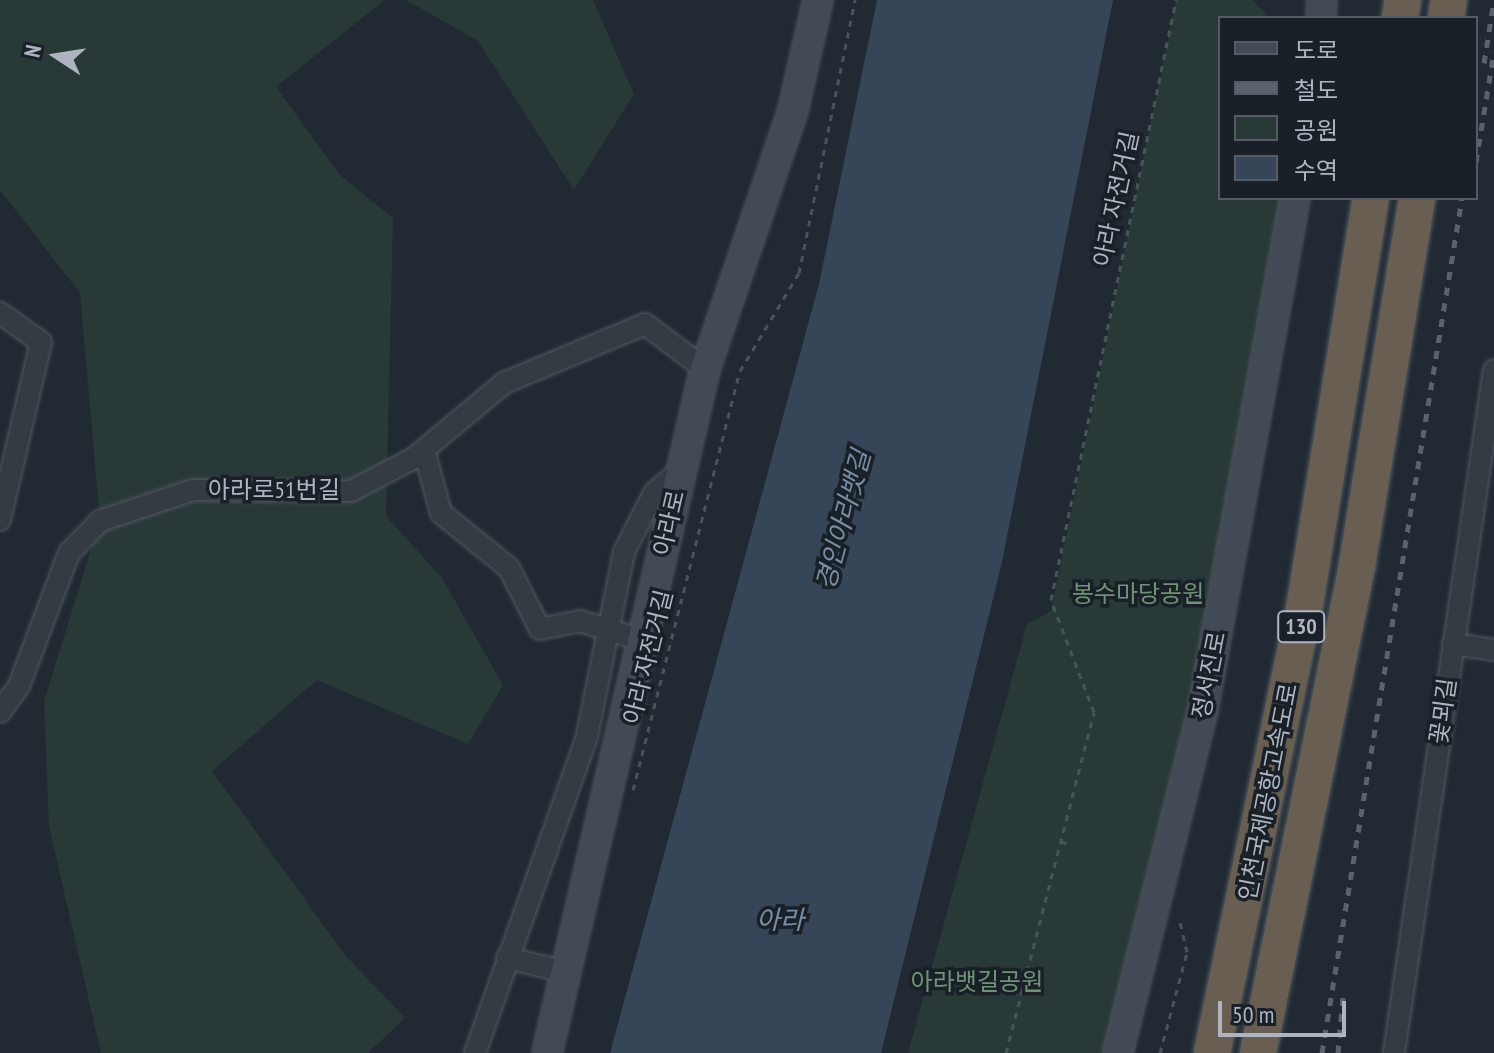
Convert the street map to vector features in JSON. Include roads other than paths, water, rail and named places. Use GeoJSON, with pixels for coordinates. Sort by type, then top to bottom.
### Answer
{"type":"FeatureCollection","features":[{"type":"Feature","properties":{"kind":"highway","name":"인천국제공항고속도로"},"geometry":{"type":"LineString","coordinates":[[1212,1053],[1305,604],[1371,200]]}},
{"type":"Feature","properties":{"kind":"highway","name":"인천국제공항고속도로"},"geometry":{"type":"LineString","coordinates":[[1258,1053],[1357,565],[1417,200]]}},
{"type":"Feature","properties":{"kind":"main road","name":"아라로"},"geometry":{"type":"LineString","coordinates":[[547,1053],[705,369],[793,110],[818,0]]}},
{"type":"Feature","properties":{"kind":"main road","name":"정서진로"},"geometry":{"type":"LineString","coordinates":[[1118,1053],[1203,709],[1295,200]]}},
{"type":"Feature","properties":{"kind":"street"},"geometry":{"type":"LineString","coordinates":[[0,313],[41,342],[0,520]]}},
{"type":"Feature","properties":{"kind":"street","name":"아라로51번길"},"geometry":{"type":"LineString","coordinates":[[0,712],[19,686],[69,553],[100,521],[193,490],[351,491],[424,450],[504,383],[645,324],[705,369]]}},
{"type":"Feature","properties":{"kind":"street","name":"꽃뫼길"},"geometry":{"type":"LineString","coordinates":[[1394,1053],[1494,370]]}},
{"type":"Feature","properties":{"kind":"street"},"geometry":{"type":"LineString","coordinates":[[424,450],[441,513],[509,568],[540,629],[580,621],[642,640]]}},
{"type":"Feature","properties":{"kind":"street"},"geometry":{"type":"LineString","coordinates":[[475,1053],[587,736],[637,518],[682,469]]}},
{"type":"Feature","properties":{"kind":"street"},"geometry":{"type":"LineString","coordinates":[[1453,644],[1494,650]]}},
{"type":"Feature","properties":{"kind":"street"},"geometry":{"type":"LineString","coordinates":[[507,958],[566,972]]}},
{"type":"Feature","properties":{"kind":"water","name":"아라"},"geometry":{"type":"Polygon","coordinates":[[[877,0],[1113,0],[1002,562],[881,1053],[610,1053],[819,284],[877,0]]]}},
{"type":"Feature","properties":{"kind":"railway"},"geometry":{"type":"LineString","coordinates":[[1484,63],[1494,0]]}},
{"type":"Feature","properties":{"kind":"railway"},"geometry":{"type":"LineString","coordinates":[[1478,150],[1494,51]]}},
{"type":"Feature","properties":{"kind":"railway"},"geometry":{"type":"LineString","coordinates":[[1322,1053],[1462,200]]}},
{"type":"Feature","properties":{"kind":"railway"},"geometry":{"type":"LineString","coordinates":[[1338,1053],[1343,996]]}},
{"type":"Feature","properties":{"kind":"water label","name":"경인아라뱃길"},"geometry":{"type":"Point","coordinates":[843,520]}},
{"type":"Feature","properties":{"kind":"park label","name":"봉수마당공원"},"geometry":{"type":"Point","coordinates":[1138,594]}},
{"type":"Feature","properties":{"kind":"park label","name":"아라뱃길공원"},"geometry":{"type":"Point","coordinates":[977,982]}}]}
